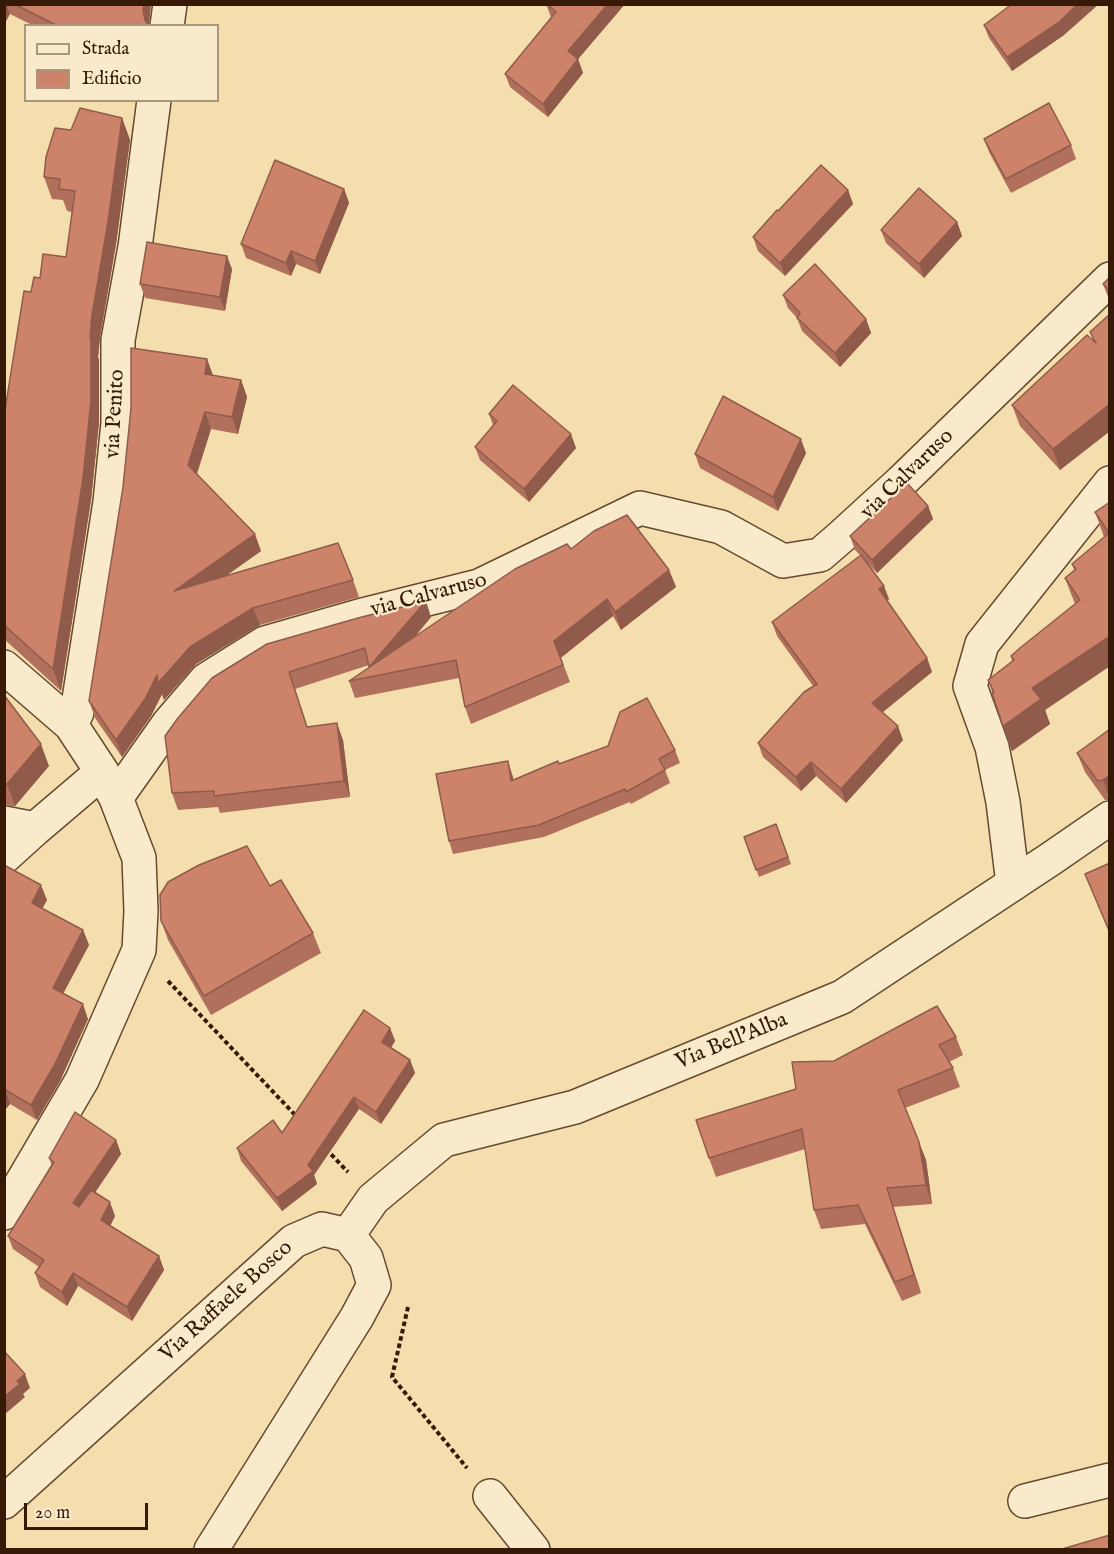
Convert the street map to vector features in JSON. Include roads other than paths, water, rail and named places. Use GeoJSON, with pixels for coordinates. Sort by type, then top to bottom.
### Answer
{"type":"FeatureCollection","features":[{"type":"Feature","properties":{"kind":"street"},"geometry":{"type":"LineString","coordinates":[[167,24],[170,4]]}},
{"type":"Feature","properties":{"kind":"street","name":"via Penito"},"geometry":{"type":"LineString","coordinates":[[71,725],[77,712],[110,502],[118,423],[118,340],[135,247],[154,102]]}},
{"type":"Feature","properties":{"kind":"street","name":"via Calvaruso"},"geometry":{"type":"LineString","coordinates":[[4,857],[20,826],[109,785],[169,723],[206,680],[265,643],[358,616],[479,586],[640,508],[721,527],[783,561],[820,555],[901,482],[1110,279]]}},
{"type":"Feature","properties":{"kind":"street"},"geometry":{"type":"LineString","coordinates":[[1013,884],[1003,802],[992,747],[970,686],[982,644],[1110,483]]}},
{"type":"Feature","properties":{"kind":"street"},"geometry":{"type":"LineString","coordinates":[[4,667],[71,725],[109,785],[139,858],[141,911],[139,951],[82,1080],[4,1213]]}},
{"type":"Feature","properties":{"kind":"street","name":"Via Bell'Alba"},"geometry":{"type":"LineString","coordinates":[[348,1235],[381,1208],[444,1140],[575,1107],[842,998],[1110,818]]}},
{"type":"Feature","properties":{"kind":"street","name":"Via Raffaele Bosco"},"geometry":{"type":"LineString","coordinates":[[4,1502],[294,1241],[322,1229],[348,1235]]}},
{"type":"Feature","properties":{"kind":"street"},"geometry":{"type":"LineString","coordinates":[[211,1550],[357,1317],[374,1285],[366,1258],[348,1235]]}},
{"type":"Feature","properties":{"kind":"street"},"geometry":{"type":"LineString","coordinates":[[1025,1501],[1110,1480]]}},
{"type":"Feature","properties":{"kind":"street"},"geometry":{"type":"LineString","coordinates":[[490,1496],[533,1550]]}}]}
